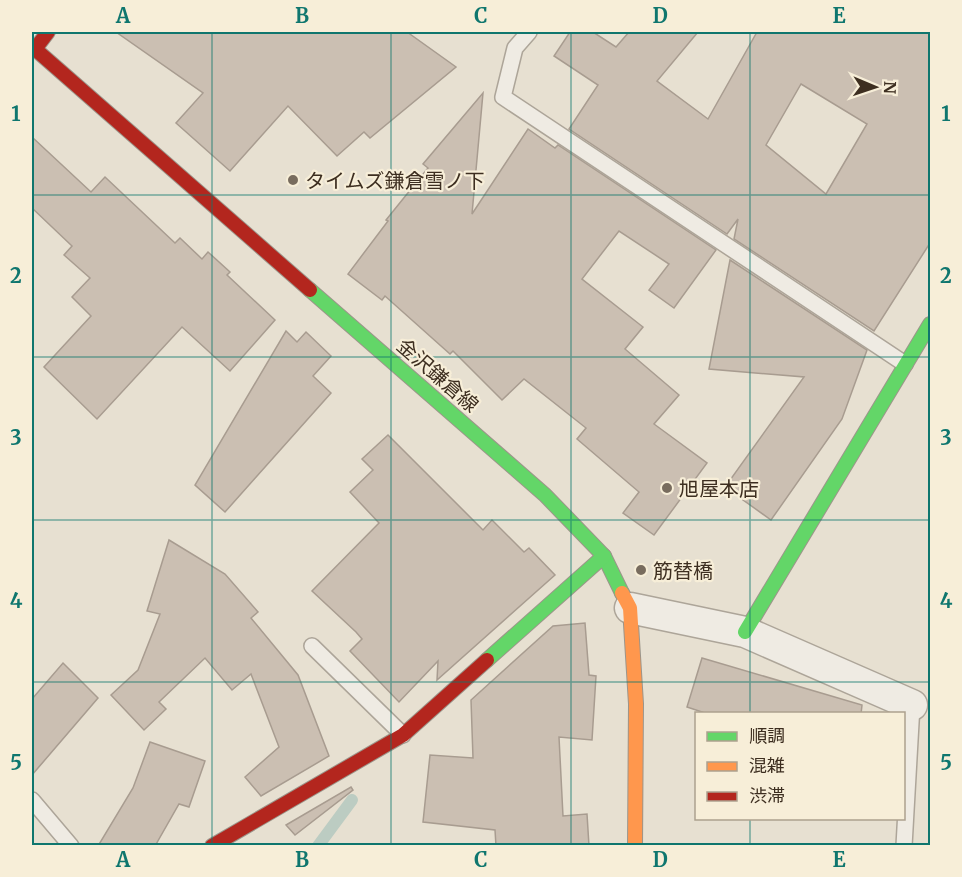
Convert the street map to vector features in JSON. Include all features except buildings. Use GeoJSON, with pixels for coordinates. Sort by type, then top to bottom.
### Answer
{"type":"FeatureCollection","features":[{"type":"Feature","properties":{"kind":"main road","name":"金沢鎌倉線"},"geometry":{"type":"LineString","coordinates":[[48,32],[33,48],[544,495],[604,556],[630,608],[636,704],[635,846]]}},
{"type":"Feature","properties":{"kind":"main road"},"geometry":{"type":"LineString","coordinates":[[745,632],[930,324]]}},
{"type":"Feature","properties":{"kind":"main road"},"geometry":{"type":"LineString","coordinates":[[212,846],[404,735],[604,556]]}},
{"type":"Feature","properties":{"kind":"street"},"geometry":{"type":"LineString","coordinates":[[630,608],[745,632],[912,705]]}},
{"type":"Feature","properties":{"kind":"lane"},"geometry":{"type":"LineString","coordinates":[[529,32],[515,48],[503,97],[905,364]]}},
{"type":"Feature","properties":{"kind":"lane"},"geometry":{"type":"LineString","coordinates":[[312,646],[404,735]]}},
{"type":"Feature","properties":{"kind":"lane"},"geometry":{"type":"LineString","coordinates":[[904,846],[912,705]]}},
{"type":"Feature","properties":{"kind":"lane"},"geometry":{"type":"LineString","coordinates":[[32,800],[71,846]]}},
{"type":"Feature","properties":{"kind":"waterway"},"geometry":{"type":"LineString","coordinates":[[318,846],[352,800]]}},
{"type":"Feature","properties":{"kind":"traffic: fast"},"geometry":{"type":"LineString","coordinates":[[310,290],[545,495],[604,556],[622,593]]}},
{"type":"Feature","properties":{"kind":"traffic: fast"},"geometry":{"type":"LineString","coordinates":[[745,632],[930,324]]}},
{"type":"Feature","properties":{"kind":"traffic: fast"},"geometry":{"type":"LineString","coordinates":[[487,660],[604,556]]}},
{"type":"Feature","properties":{"kind":"traffic: slow"},"geometry":{"type":"LineString","coordinates":[[622,593],[630,608],[636,704],[635,846]]}},
{"type":"Feature","properties":{"kind":"traffic: jam"},"geometry":{"type":"LineString","coordinates":[[48,32],[35,49],[310,290]]}},
{"type":"Feature","properties":{"kind":"traffic: jam"},"geometry":{"type":"LineString","coordinates":[[212,846],[403,735],[487,660]]}},
{"type":"Feature","properties":{"kind":"place","name":"タイムズ鎌倉雪ノ下"},"geometry":{"type":"Point","coordinates":[293,180]}},
{"type":"Feature","properties":{"kind":"place","name":"旭屋本店"},"geometry":{"type":"Point","coordinates":[667,488]}},
{"type":"Feature","properties":{"kind":"place","name":"筋替橋"},"geometry":{"type":"Point","coordinates":[641,570]}}]}
